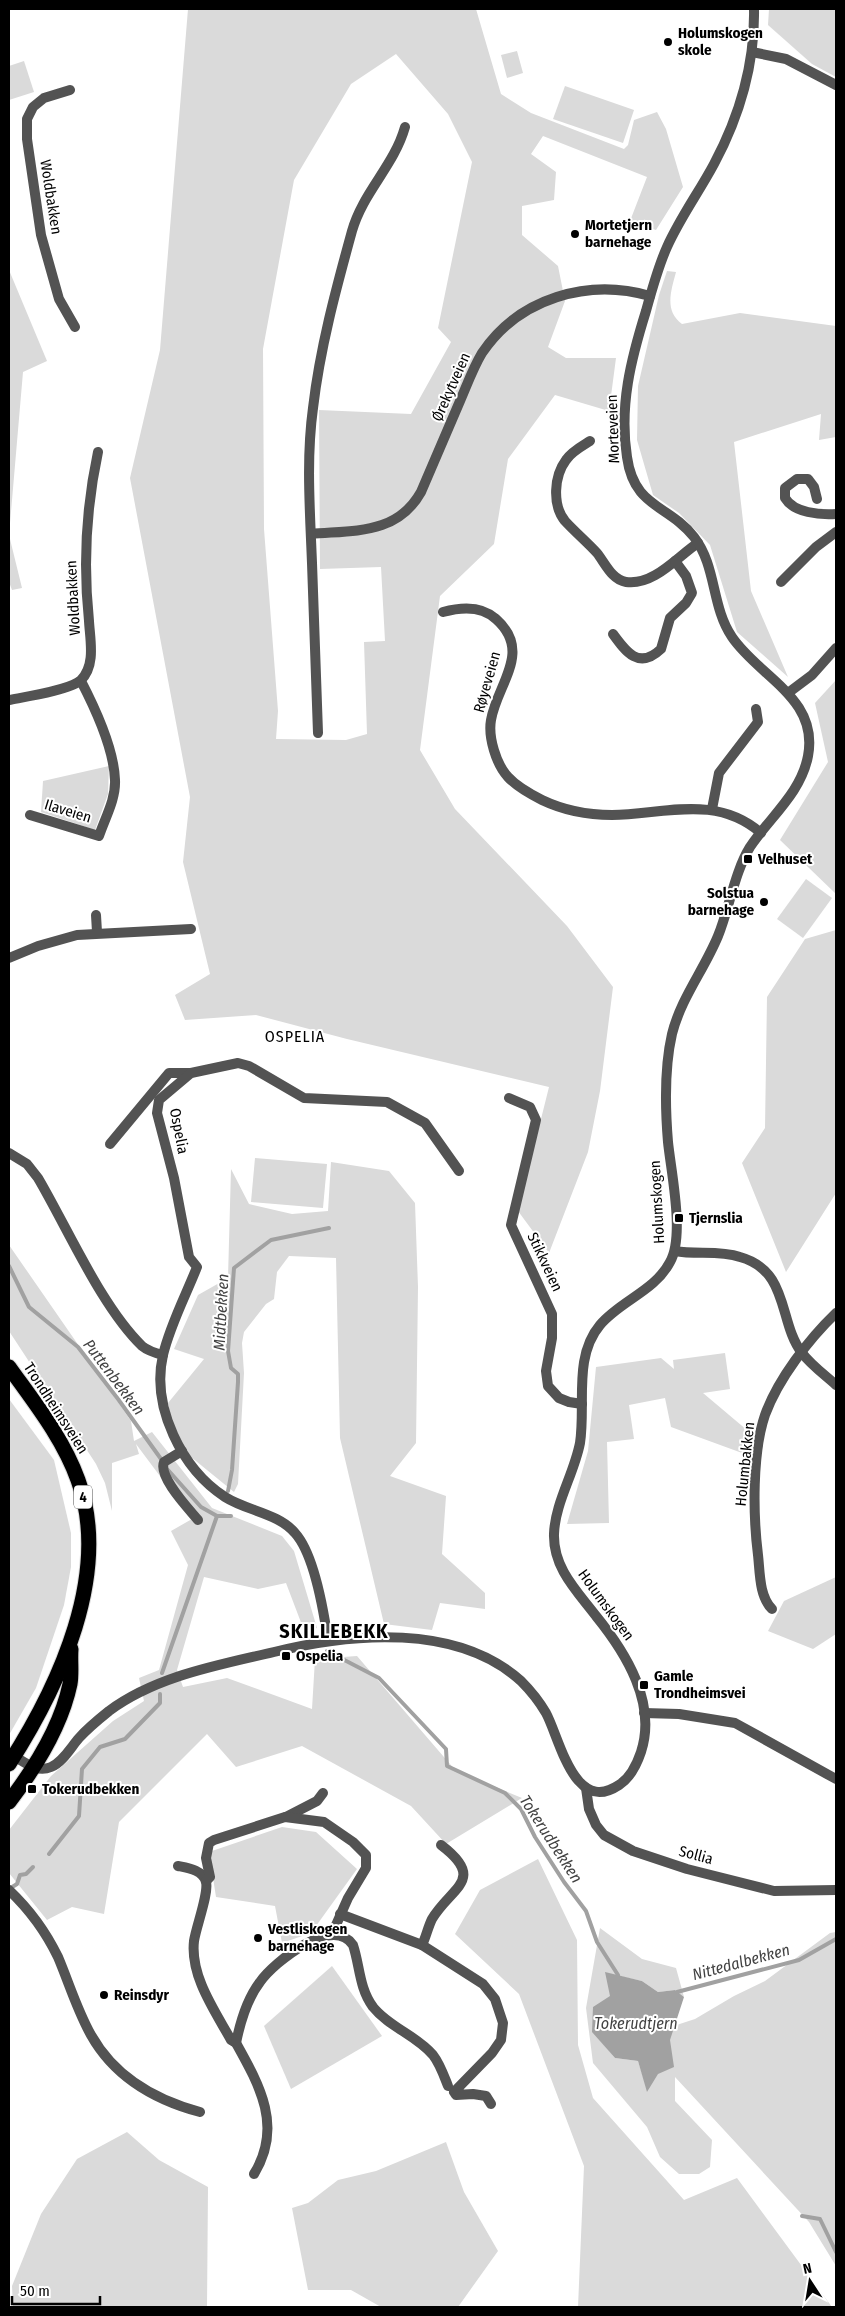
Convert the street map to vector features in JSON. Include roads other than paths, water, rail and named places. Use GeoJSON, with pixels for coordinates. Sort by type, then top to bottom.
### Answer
{"type":"FeatureCollection","features":[{"type":"Feature","properties":{"kind":"highway","name":"Trondheimsveien"},"geometry":{"type":"LineString","coordinates":[[9,1367],[64,1450],[78,1480],[85,1505],[88,1560],[82,1602],[71,1645],[35,1720],[11,1760]]}},
{"type":"Feature","properties":{"kind":"highway","name":"Trondheimsveien"},"geometry":{"type":"LineString","coordinates":[[9,1802],[34,1767],[54,1727],[70,1683],[71,1645]]}},
{"type":"Feature","properties":{"kind":"street","name":"Morteveien"},"geometry":{"type":"LineString","coordinates":[[754,9],[752,52],[742,95],[728,136],[716,162],[668,244],[650,296],[628,375],[625,420],[628,466],[633,482],[642,494],[685,527],[698,543],[708,562],[720,611],[728,632],[744,653],[788,693],[801,711],[806,723],[809,735],[808,756],[800,781],[764,830]]}},
{"type":"Feature","properties":{"kind":"street"},"geometry":{"type":"LineString","coordinates":[[752,52],[786,59],[836,85]]}},
{"type":"Feature","properties":{"kind":"street","name":"Woldbakken"},"geometry":{"type":"LineString","coordinates":[[70,90],[44,98],[33,107],[27,119],[27,139],[41,235],[59,299],[75,328]]}},
{"type":"Feature","properties":{"kind":"street"},"geometry":{"type":"LineString","coordinates":[[318,733],[311,534],[310,433],[313,407],[327,324],[356,219],[365,200],[391,161],[401,141],[405,127]]}},
{"type":"Feature","properties":{"kind":"street","name":"Ørekytveien"},"geometry":{"type":"LineString","coordinates":[[311,534],[379,527],[398,519],[410,509],[421,492],[481,354],[496,336],[516,318],[547,300],[582,290],[619,289],[650,296]]}},
{"type":"Feature","properties":{"kind":"street"},"geometry":{"type":"LineString","coordinates":[[590,441],[566,459],[556,483],[556,493],[561,515],[597,553],[615,577],[626,582],[643,580],[675,561],[698,543]]}},
{"type":"Feature","properties":{"kind":"street","name":"Woldbakken"},"geometry":{"type":"LineString","coordinates":[[80,681],[90,660],[85,587],[87,523],[98,452]]}},
{"type":"Feature","properties":{"kind":"street"},"geometry":{"type":"LineString","coordinates":[[817,499],[814,487],[808,479],[792,481],[785,488],[784,498],[792,506],[820,514],[836,514]]}},
{"type":"Feature","properties":{"kind":"street"},"geometry":{"type":"LineString","coordinates":[[781,582],[816,546],[836,532]]}},
{"type":"Feature","properties":{"kind":"street"},"geometry":{"type":"LineString","coordinates":[[613,634],[632,656],[647,657],[660,649],[670,618],[686,603],[692,593],[686,576],[675,561]]}},
{"type":"Feature","properties":{"kind":"street","name":"Røyeveien"},"geometry":{"type":"LineString","coordinates":[[443,612],[468,608],[488,612],[504,626],[513,651],[511,663],[492,714],[491,729],[500,764],[507,776],[522,789],[556,805],[599,814],[712,810],[737,817],[764,830]]}},
{"type":"Feature","properties":{"kind":"street"},"geometry":{"type":"LineString","coordinates":[[788,693],[812,675],[836,648]]}},
{"type":"Feature","properties":{"kind":"street"},"geometry":{"type":"LineString","coordinates":[[9,700],[60,689],[80,681]]}},
{"type":"Feature","properties":{"kind":"street","name":"Ilaveien"},"geometry":{"type":"LineString","coordinates":[[30,816],[99,836],[113,797],[115,780],[98,713],[80,681]]}},
{"type":"Feature","properties":{"kind":"street"},"geometry":{"type":"LineString","coordinates":[[712,810],[719,773],[758,722],[756,709]]}},
{"type":"Feature","properties":{"kind":"street","name":"Holumskogen"},"geometry":{"type":"LineString","coordinates":[[644,1713],[639,1687],[628,1662],[600,1620],[567,1578],[556,1551],[554,1537],[556,1520],[577,1457],[582,1429],[585,1363],[590,1342],[596,1330],[608,1317],[659,1276],[670,1263],[675,1251],[676,1211],[666,1096],[670,1043],[684,1001],[717,938],[743,862],[764,830]]}},
{"type":"Feature","properties":{"kind":"street"},"geometry":{"type":"LineString","coordinates":[[96,915],[97,932]]}},
{"type":"Feature","properties":{"kind":"street"},"geometry":{"type":"LineString","coordinates":[[9,958],[60,939],[97,932],[147,932],[191,929]]}},
{"type":"Feature","properties":{"kind":"street","name":"Ospelia"},"geometry":{"type":"LineString","coordinates":[[328,1641],[325,1618],[311,1566],[300,1539],[280,1522],[245,1508],[224,1496],[206,1481],[182,1451],[173,1435],[165,1409],[161,1375],[163,1355],[197,1267],[189,1256],[174,1178],[157,1114],[159,1100],[191,1073],[238,1063],[249,1066],[304,1098],[387,1102],[425,1123],[459,1171]]}},
{"type":"Feature","properties":{"kind":"street"},"geometry":{"type":"LineString","coordinates":[[110,1144],[169,1073],[191,1073]]}},
{"type":"Feature","properties":{"kind":"street","name":"Stikkveien"},"geometry":{"type":"LineString","coordinates":[[509,1098],[530,1107],[536,1120],[511,1225],[552,1314],[552,1338],[546,1366],[547,1381],[551,1391],[558,1398],[582,1404]]}},
{"type":"Feature","properties":{"kind":"street"},"geometry":{"type":"LineString","coordinates":[[9,1153],[27,1164],[38,1178],[94,1279],[120,1318],[142,1346],[163,1355]]}},
{"type":"Feature","properties":{"kind":"street"},"geometry":{"type":"LineString","coordinates":[[675,1251],[731,1255],[757,1264],[769,1276],[779,1292],[802,1353],[836,1385]]}},
{"type":"Feature","properties":{"kind":"street","name":"Holumbakken"},"geometry":{"type":"LineString","coordinates":[[772,1609],[764,1594],[757,1545],[755,1502],[758,1454],[762,1429],[772,1399],[786,1374],[836,1313]]}},
{"type":"Feature","properties":{"kind":"street"},"geometry":{"type":"LineString","coordinates":[[182,1451],[164,1462],[163,1472],[170,1485],[198,1520]]}},
{"type":"Feature","properties":{"kind":"street"},"geometry":{"type":"LineString","coordinates":[[11,1760],[44,1769],[57,1763],[86,1731],[108,1711],[152,1687],[223,1664],[328,1641],[391,1639],[432,1642],[465,1650],[499,1665],[519,1680],[541,1704],[572,1774],[586,1788],[596,1792],[609,1790],[626,1779],[638,1759],[644,1742],[644,1713],[679,1714],[735,1723],[836,1779]]}},
{"type":"Feature","properties":{"kind":"street","name":"Sollia"},"geometry":{"type":"LineString","coordinates":[[586,1788],[589,1809],[596,1825],[604,1835],[633,1851],[687,1869],[774,1891],[836,1890]]}},
{"type":"Feature","properties":{"kind":"street"},"geometry":{"type":"LineString","coordinates":[[206,1881],[210,1877],[206,1858],[209,1843],[285,1817],[317,1801],[322,1793]]}},
{"type":"Feature","properties":{"kind":"street"},"geometry":{"type":"LineString","coordinates":[[285,1817],[324,1822],[353,1842],[366,1855],[366,1868],[340,1914],[332,1934]]}},
{"type":"Feature","properties":{"kind":"street"},"geometry":{"type":"LineString","coordinates":[[422,1945],[432,1920],[460,1886],[464,1878],[462,1866],[458,1860],[441,1845]]}},
{"type":"Feature","properties":{"kind":"street"},"geometry":{"type":"LineString","coordinates":[[178,1866],[197,1871],[206,1881],[207,1891],[194,1943],[196,1968],[231,2040],[236,2043],[262,2093],[269,2120],[264,2154],[254,2174]]}},
{"type":"Feature","properties":{"kind":"street"},"geometry":{"type":"LineString","coordinates":[[9,1890],[32,1916],[58,1957],[92,2036],[113,2063],[141,2088],[179,2106],[200,2112]]}},
{"type":"Feature","properties":{"kind":"street"},"geometry":{"type":"LineString","coordinates":[[340,1914],[422,1945],[483,1984],[498,2004],[503,2023],[501,2040],[492,2053],[454,2092],[456,2095],[473,2094],[486,2096],[491,2104]]}},
{"type":"Feature","properties":{"kind":"street"},"geometry":{"type":"LineString","coordinates":[[236,2043],[247,2004],[260,1981],[287,1956],[312,1942],[332,1934],[345,1936],[353,1945],[363,1990],[372,2006],[389,2022],[430,2052],[448,2086]]}},
{"type":"Feature","properties":{"kind":"water","name":"Tokerudtjern"},"geometry":{"type":"Polygon","coordinates":[[[605,1972],[642,1981],[658,1992],[675,1990],[684,1997],[670,2040],[674,2067],[658,2074],[647,2092],[638,2061],[615,2058],[592,2032],[593,2007],[610,1996],[605,1972]]]}},
{"type":"Feature","properties":{"kind":"waterway","name":"Midtbekken"},"geometry":{"type":"LineString","coordinates":[[228,1491],[232,1470],[238,1382],[238,1374],[231,1368],[228,1351],[234,1268],[271,1240],[329,1228]]}},
{"type":"Feature","properties":{"kind":"waterway","name":"Puttenbekken"},"geometry":{"type":"LineString","coordinates":[[9,1266],[29,1307],[78,1347],[161,1459]]}},
{"type":"Feature","properties":{"kind":"waterway","name":"Puttenbekken"},"geometry":{"type":"LineString","coordinates":[[168,1470],[201,1507],[217,1516]]}},
{"type":"Feature","properties":{"kind":"waterway","name":"Tokerudbekken"},"geometry":{"type":"LineString","coordinates":[[162,1673],[217,1516],[231,1516]]}},
{"type":"Feature","properties":{"kind":"waterway","name":"Tokerudbekken"},"geometry":{"type":"LineString","coordinates":[[327,1651],[379,1678],[446,1749],[447,1766],[505,1793],[521,1809],[535,1837],[564,1882],[586,1911],[597,1942],[618,1975]]}},
{"type":"Feature","properties":{"kind":"waterway","name":"Tokerudbekken"},"geometry":{"type":"LineString","coordinates":[[49,1854],[79,1816],[82,1769],[100,1747],[125,1739],[160,1703],[160,1694]]}},
{"type":"Feature","properties":{"kind":"waterway","name":"Tokerudbekken"},"geometry":{"type":"LineString","coordinates":[[9,1889],[17,1884],[20,1875],[26,1874],[33,1867]]}},
{"type":"Feature","properties":{"kind":"waterway","name":"Nittedalbekken"},"geometry":{"type":"LineString","coordinates":[[677,1992],[799,1960],[836,1939]]}},
{"type":"Feature","properties":{"kind":"waterway"},"geometry":{"type":"LineString","coordinates":[[802,2216],[820,2219],[836,2252]]}},
{"type":"Feature","properties":{"kind":"place","name":"Holumskogen skole"},"geometry":{"type":"Point","coordinates":[668,42]}},
{"type":"Feature","properties":{"kind":"place","name":"Mortetjern barnehage"},"geometry":{"type":"Point","coordinates":[575,234]}},
{"type":"Feature","properties":{"kind":"place","name":"Velhuset"},"geometry":{"type":"Point","coordinates":[748,859]}},
{"type":"Feature","properties":{"kind":"place","name":"Solstua barnehage"},"geometry":{"type":"Point","coordinates":[764,902]}},
{"type":"Feature","properties":{"kind":"place","name":"Tjernslia"},"geometry":{"type":"Point","coordinates":[679,1218]}},
{"type":"Feature","properties":{"kind":"place","name":"Ospelia"},"geometry":{"type":"Point","coordinates":[286,1656]}},
{"type":"Feature","properties":{"kind":"place","name":"Gamle Trondheimsvei"},"geometry":{"type":"Point","coordinates":[644,1685]}},
{"type":"Feature","properties":{"kind":"place","name":"Tokerudbekken"},"geometry":{"type":"Point","coordinates":[32,1789]}},
{"type":"Feature","properties":{"kind":"place","name":"Vestliskogen barnehage"},"geometry":{"type":"Point","coordinates":[258,1938]}},
{"type":"Feature","properties":{"kind":"place","name":"Reinsdyr"},"geometry":{"type":"Point","coordinates":[104,1995]}},
{"type":"Feature","properties":{"kind":"district","name":"OSPELIA"},"geometry":{"type":"Point","coordinates":[295,1036]}},
{"type":"Feature","properties":{"kind":"district","name":"SKILLEBEKK"},"geometry":{"type":"Point","coordinates":[334,1631]}}]}
